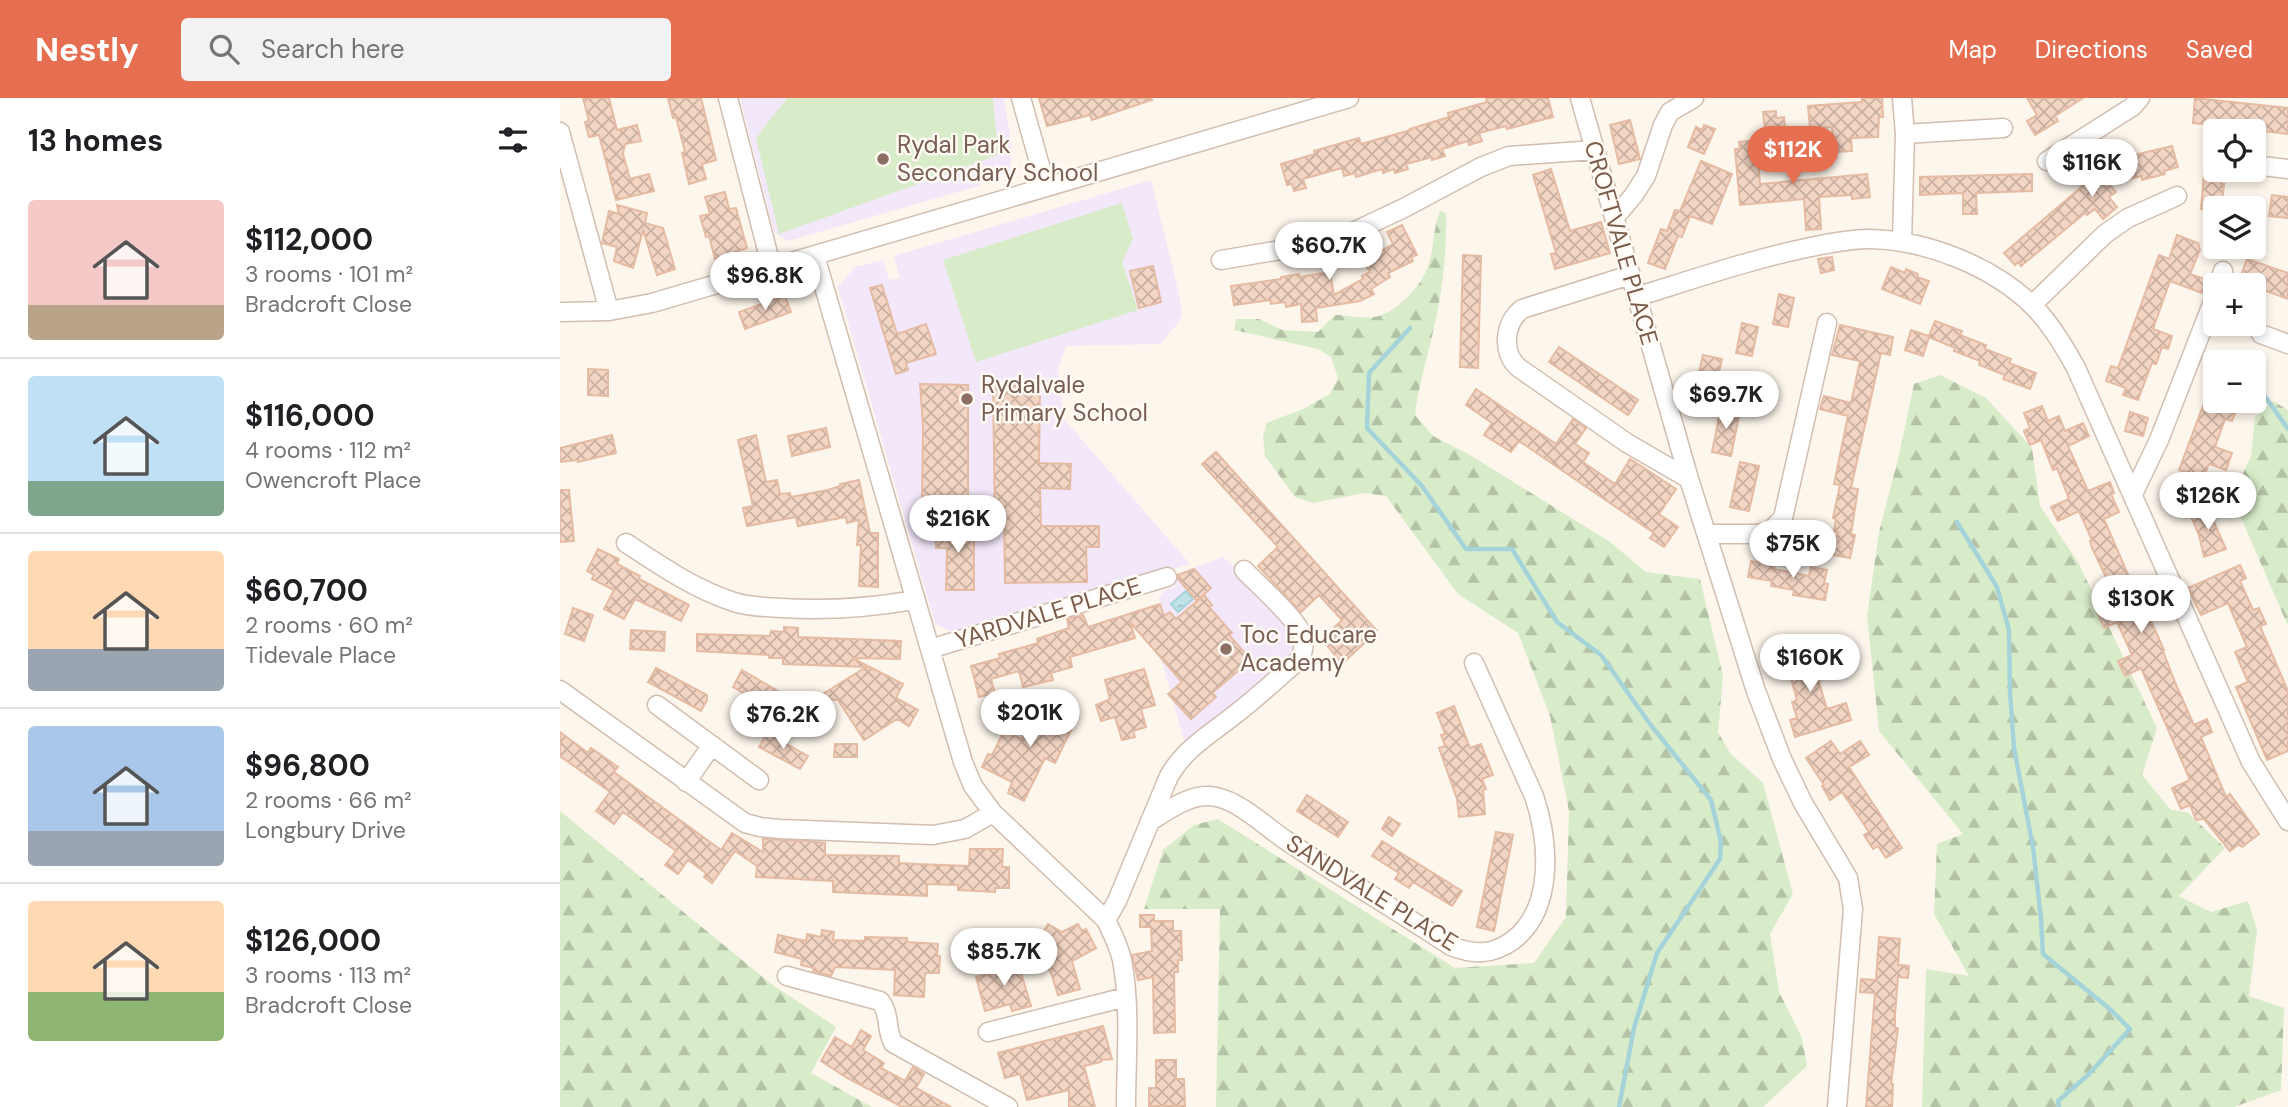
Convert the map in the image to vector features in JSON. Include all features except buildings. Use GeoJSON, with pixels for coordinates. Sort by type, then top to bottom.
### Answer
{"type":"FeatureCollection","features":[{"type":"Feature","properties":{"kind":"street"},"geometry":{"type":"LineString","coordinates":[[728,98],[772,269]]}},
{"type":"Feature","properties":{"kind":"street"},"geometry":{"type":"LineString","coordinates":[[1021,98],[1046,187]]}},
{"type":"Feature","properties":{"kind":"street"},"geometry":{"type":"LineString","coordinates":[[560,312],[609,311],[653,303],[1346,98]]}},
{"type":"Feature","properties":{"kind":"street","name":"CROFTVALE PLACE"},"geometry":{"type":"LineString","coordinates":[[1580,98],[1689,479],[1770,733],[1803,803],[1848,878],[1852,894],[1852,916],[1837,1107]]}},
{"type":"Feature","properties":{"kind":"street"},"geometry":{"type":"LineString","coordinates":[[1615,217],[1646,176],[1670,112],[1694,98]]}},
{"type":"Feature","properties":{"kind":"street"},"geometry":{"type":"LineString","coordinates":[[1902,98],[1905,134],[1902,242]]}},
{"type":"Feature","properties":{"kind":"street"},"geometry":{"type":"LineString","coordinates":[[2047,161],[2132,107],[2140,98]]}},
{"type":"Feature","properties":{"kind":"street"},"geometry":{"type":"LineString","coordinates":[[1905,134],[2003,128]]}},
{"type":"Feature","properties":{"kind":"street"},"geometry":{"type":"LineString","coordinates":[[560,132],[609,311]]}},
{"type":"Feature","properties":{"kind":"street"},"geometry":{"type":"LineString","coordinates":[[1221,260],[1334,241],[1481,167],[1509,156],[1595,150]]}},
{"type":"Feature","properties":{"kind":"street"},"geometry":{"type":"LineString","coordinates":[[2266,166],[2288,169]]}},
{"type":"Feature","properties":{"kind":"street"},"geometry":{"type":"LineString","coordinates":[[2032,305],[2105,234],[2128,218],[2177,196]]}},
{"type":"Feature","properties":{"kind":"street"},"geometry":{"type":"LineString","coordinates":[[1636,297],[1777,254],[1857,240],[1902,242],[1946,253],[1979,268],[2032,305],[2057,335],[2076,368],[2251,762],[2288,821]]}},
{"type":"Feature","properties":{"kind":"street"},"geometry":{"type":"LineString","coordinates":[[815,256],[963,762],[974,786],[993,813],[1106,920],[1121,959],[1125,998],[1126,1107]]}},
{"type":"Feature","properties":{"kind":"street"},"geometry":{"type":"LineString","coordinates":[[1630,275],[1522,309],[1511,321],[1508,353],[1513,364],[1627,443],[1689,479]]}},
{"type":"Feature","properties":{"kind":"street"},"geometry":{"type":"LineString","coordinates":[[1707,534],[1759,534],[1769,531],[1783,518],[1827,323]]}},
{"type":"Feature","properties":{"kind":"street"},"geometry":{"type":"LineString","coordinates":[[2133,494],[2159,440],[2203,327]]}},
{"type":"Feature","properties":{"kind":"street"},"geometry":{"type":"LineString","coordinates":[[2266,336],[2288,344]]}},
{"type":"Feature","properties":{"kind":"street"},"geometry":{"type":"LineString","coordinates":[[626,542],[701,588],[734,603],[818,611],[855,609],[914,600]]}},
{"type":"Feature","properties":{"kind":"street"},"geometry":{"type":"LineString","coordinates":[[1106,920],[1176,763],[1300,659],[1303,635],[1290,617],[1244,570]]}},
{"type":"Feature","properties":{"kind":"street","name":"YARDVALE PLACE"},"geometry":{"type":"LineString","coordinates":[[930,649],[1167,577]]}},
{"type":"Feature","properties":{"kind":"street","name":"SANDVALE PLACE"},"geometry":{"type":"LineString","coordinates":[[1152,820],[1179,803],[1199,797],[1216,796],[1240,807],[1451,946],[1465,952],[1484,954],[1504,946],[1525,932],[1536,911],[1545,876],[1544,836],[1534,796],[1474,663]]}},
{"type":"Feature","properties":{"kind":"street"},"geometry":{"type":"LineString","coordinates":[[560,690],[745,823],[760,827],[933,835],[965,829],[993,813]]}},
{"type":"Feature","properties":{"kind":"street"},"geometry":{"type":"LineString","coordinates":[[657,705],[760,780]]}},
{"type":"Feature","properties":{"kind":"street"},"geometry":{"type":"LineString","coordinates":[[686,782],[712,745]]}},
{"type":"Feature","properties":{"kind":"street"},"geometry":{"type":"LineString","coordinates":[[787,976],[880,1000],[885,1008],[893,1043],[1008,1107]]}},
{"type":"Feature","properties":{"kind":"street"},"geometry":{"type":"LineString","coordinates":[[988,1031],[1125,998]]}},
{"type":"Feature","properties":{"kind":"shaded area","name":"Rydal Park Secondary School"},"geometry":{"type":"Polygon","coordinates":[[[740,98],[1004,98],[1012,146],[1010,172],[975,187],[788,241],[774,232],[740,98]]]}},
{"type":"Feature","properties":{"kind":"shaded area","name":"Rydalvale Primary School"},"geometry":{"type":"Polygon","coordinates":[[[1151,180],[1179,294],[1182,313],[1179,322],[1160,344],[1066,346],[1058,369],[1064,419],[1190,564],[959,635],[935,624],[838,287],[855,267],[883,260],[889,280],[900,278],[894,256],[1151,180]]]}},
{"type":"Feature","properties":{"kind":"shaded area","name":"Toc Educare Academy"},"geometry":{"type":"Polygon","coordinates":[[[1223,557],[1293,628],[1296,645],[1292,654],[1186,747],[1151,623],[1154,615],[1164,611],[1159,598],[1163,591],[1175,586],[1171,576],[1223,557]]]}},
{"type":"Feature","properties":{"kind":"green space","name":"Rydal Park Secondary School"},"geometry":{"type":"Polygon","coordinates":[[[787,98],[993,98],[998,155],[779,234],[756,138],[787,98]]]}},
{"type":"Feature","properties":{"kind":"green space"},"geometry":{"type":"Polygon","coordinates":[[[1122,203],[1133,239],[1122,262],[1138,310],[976,362],[943,260],[1122,203]]]}},
{"type":"Feature","properties":{"kind":"green space"},"geometry":{"type":"Polygon","coordinates":[[[1440,211],[1446,213],[1443,275],[1436,321],[1415,415],[1433,436],[1470,455],[1610,542],[1646,572],[1700,579],[1723,676],[1718,732],[1730,753],[1763,783],[1793,894],[1770,934],[1779,992],[1802,1038],[1807,1066],[1763,1107],[1216,1107],[1220,909],[1144,909],[1163,850],[1194,825],[1218,819],[1455,968],[1534,963],[1566,917],[1569,811],[1550,716],[1518,633],[1458,594],[1386,496],[1365,493],[1313,503],[1295,497],[1265,456],[1263,436],[1267,423],[1303,409],[1330,394],[1338,378],[1331,357],[1318,349],[1234,330],[1236,319],[1259,319],[1282,330],[1318,332],[1335,315],[1368,318],[1393,309],[1407,298],[1423,278],[1429,264],[1440,211]]]}},
{"type":"Feature","properties":{"kind":"green space"},"geometry":{"type":"Polygon","coordinates":[[[1940,375],[1986,398],[2032,448],[2040,506],[2078,562],[2157,728],[2142,775],[2171,810],[2187,812],[2225,848],[2179,896],[2211,912],[2248,901],[2257,930],[2249,996],[2284,1008],[2281,1090],[2234,1107],[1922,1107],[1926,969],[1969,976],[1934,914],[1937,844],[1963,834],[1879,731],[1867,616],[1879,532],[1914,384],[1940,375]]]}},
{"type":"Feature","properties":{"kind":"green space"},"geometry":{"type":"Polygon","coordinates":[[[2273,401],[2288,410],[2288,626],[2232,497],[2251,456],[2255,417],[2260,413],[2266,413],[2266,407],[2273,401]]]}},
{"type":"Feature","properties":{"kind":"green space"},"geometry":{"type":"Polygon","coordinates":[[[560,811],[770,983],[836,1027],[811,1073],[872,1107],[560,1107],[560,811]]]}},
{"type":"Feature","properties":{"kind":"water"},"geometry":{"type":"Polygon","coordinates":[[[1186,591],[1193,599],[1178,612],[1171,604],[1186,591]]]}},
{"type":"Feature","properties":{"kind":"waterway"},"geometry":{"type":"LineString","coordinates":[[1410,328],[1369,373],[1367,428],[1422,486],[1466,549],[1512,549],[1557,622],[1601,655],[1650,724],[1711,800],[1721,842],[1720,859],[1657,953],[1634,1028],[1619,1107]]}},
{"type":"Feature","properties":{"kind":"waterway"},"geometry":{"type":"LineString","coordinates":[[2266,398],[2288,429]]}},
{"type":"Feature","properties":{"kind":"waterway"},"geometry":{"type":"LineString","coordinates":[[1957,522],[1997,587],[2009,630],[2014,748],[2033,847],[2043,954],[2130,1029],[2089,1074],[2058,1101],[2059,1107]]}},
{"type":"Feature","properties":{"kind":"place","name":"Rydal Park Secondary School"},"geometry":{"type":"Point","coordinates":[883,159]}},
{"type":"Feature","properties":{"kind":"place","name":"Rydalvale Primary School"},"geometry":{"type":"Point","coordinates":[967,399]}},
{"type":"Feature","properties":{"kind":"place","name":"Toc Educare Academy"},"geometry":{"type":"Point","coordinates":[1226,649]}}]}
